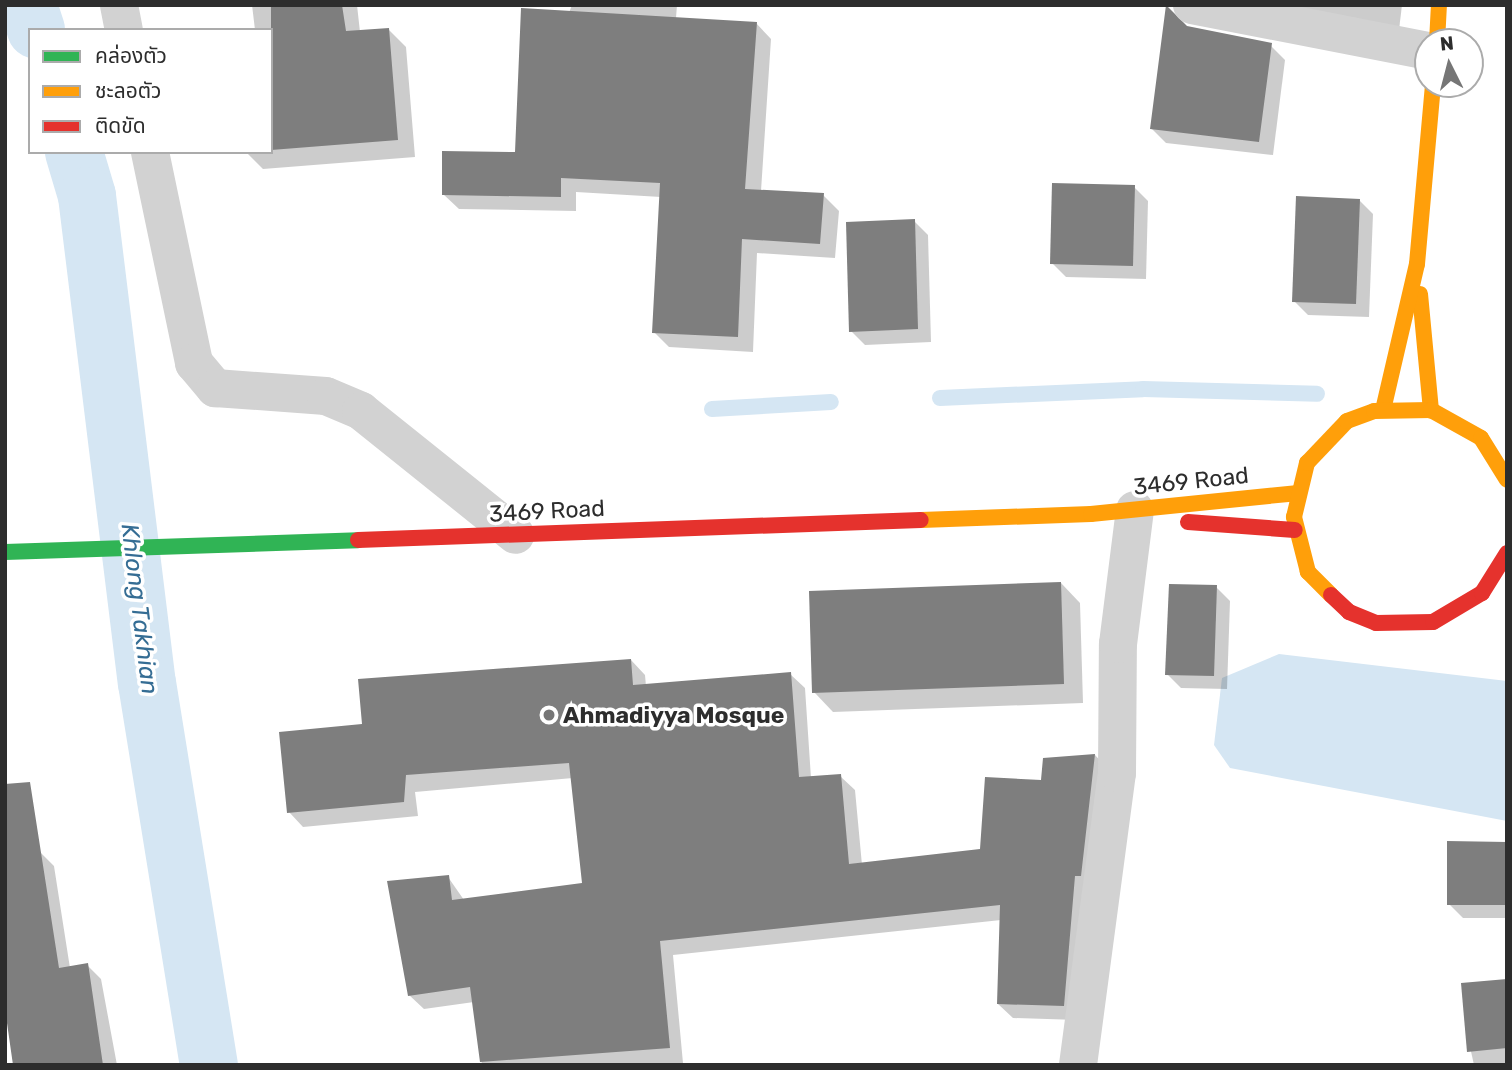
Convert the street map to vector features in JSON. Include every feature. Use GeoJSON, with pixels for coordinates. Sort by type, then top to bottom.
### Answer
{"type":"FeatureCollection","features":[{"type":"Feature","properties":{"kind":"street"},"geometry":{"type":"LineString","coordinates":[[119,5],[124,28]]}},
{"type":"Feature","properties":{"kind":"street"},"geometry":{"type":"LineString","coordinates":[[1192,5],[1414,48]]}},
{"type":"Feature","properties":{"kind":"street"},"geometry":{"type":"LineString","coordinates":[[1438,28],[1439,5]]}},
{"type":"Feature","properties":{"kind":"street"},"geometry":{"type":"LineString","coordinates":[[1383,410],[1417,264],[1432,98]]}},
{"type":"Feature","properties":{"kind":"street"},"geometry":{"type":"LineString","coordinates":[[150,154],[194,363],[215,388],[326,396],[361,411],[516,535]]}},
{"type":"Feature","properties":{"kind":"street"},"geometry":{"type":"LineString","coordinates":[[1417,264],[1431,410]]}},
{"type":"Feature","properties":{"kind":"street"},"geometry":{"type":"LineString","coordinates":[[1507,480],[1481,438],[1431,410],[1383,410],[1347,421],[1325,439],[1296,493],[1295,530],[1308,572],[1326,594],[1376,623],[1433,622],[1475,598],[1503,571],[1507,553]]}},
{"type":"Feature","properties":{"kind":"street","name":"3469 Road"},"geometry":{"type":"LineString","coordinates":[[1134,514],[1296,493]]}},
{"type":"Feature","properties":{"kind":"street","name":"3469 Road"},"geometry":{"type":"LineString","coordinates":[[5,552],[1091,514],[1134,514],[1295,530]]}},
{"type":"Feature","properties":{"kind":"street"},"geometry":{"type":"LineString","coordinates":[[1078,1065],[1117,773],[1118,643],[1134,514]]}},
{"type":"Feature","properties":{"kind":"water"},"geometry":{"type":"Polygon","coordinates":[[[1279,654],[1507,681],[1507,821],[1230,768],[1214,745],[1222,678],[1279,654]]]}},
{"type":"Feature","properties":{"kind":"building"},"geometry":{"type":"Polygon","coordinates":[[[271,5],[342,5],[346,31],[389,28],[398,140],[273,150],[271,5]]]}},
{"type":"Feature","properties":{"kind":"building"},"geometry":{"type":"Polygon","coordinates":[[[1166,5],[1187,26],[1272,43],[1259,142],[1150,129],[1166,5]]]}},
{"type":"Feature","properties":{"kind":"building"},"geometry":{"type":"Polygon","coordinates":[[[521,8],[757,22],[745,189],[824,193],[820,244],[742,239],[738,337],[652,333],[660,183],[561,178],[561,197],[442,195],[442,151],[515,152],[521,8]]]}},
{"type":"Feature","properties":{"kind":"building"},"geometry":{"type":"Polygon","coordinates":[[[1052,183],[1135,185],[1133,266],[1050,264],[1052,183]]]}},
{"type":"Feature","properties":{"kind":"building"},"geometry":{"type":"Polygon","coordinates":[[[1296,196],[1360,199],[1356,304],[1292,302],[1296,196]]]}},
{"type":"Feature","properties":{"kind":"building"},"geometry":{"type":"Polygon","coordinates":[[[915,219],[918,329],[849,332],[846,222],[915,219]]]}},
{"type":"Feature","properties":{"kind":"building"},"geometry":{"type":"Polygon","coordinates":[[[1061,582],[1064,684],[812,693],[809,591],[1061,582]]]}},
{"type":"Feature","properties":{"kind":"building"},"geometry":{"type":"Polygon","coordinates":[[[1169,584],[1217,585],[1214,676],[1165,675],[1169,584]]]}},
{"type":"Feature","properties":{"kind":"building"},"geometry":{"type":"Polygon","coordinates":[[[631,659],[633,685],[791,672],[799,777],[841,774],[849,864],[980,849],[985,777],[1041,780],[1043,758],[1095,754],[1081,876],[1075,876],[1064,1006],[997,1004],[1000,905],[660,941],[670,1048],[480,1062],[470,987],[408,996],[387,881],[449,875],[452,900],[582,883],[569,763],[406,775],[404,802],[287,813],[279,732],[362,724],[358,679],[631,659]]]}},
{"type":"Feature","properties":{"kind":"building"},"geometry":{"type":"Polygon","coordinates":[[[30,782],[59,968],[88,963],[103,1065],[13,1065],[5,1009],[5,784],[30,782]]]}},
{"type":"Feature","properties":{"kind":"building"},"geometry":{"type":"Polygon","coordinates":[[[1447,841],[1507,842],[1507,905],[1447,905],[1447,841]]]}},
{"type":"Feature","properties":{"kind":"building"},"geometry":{"type":"Polygon","coordinates":[[[1507,979],[1507,1048],[1467,1052],[1461,983],[1507,979]]]}},
{"type":"Feature","properties":{"kind":"waterway","name":"Khlong Takhian"},"geometry":{"type":"LineString","coordinates":[[28,5],[35,28]]}},
{"type":"Feature","properties":{"kind":"waterway","name":"Khlong Takhian"},"geometry":{"type":"LineString","coordinates":[[75,154],[87,196],[147,683],[209,1065]]}},
{"type":"Feature","properties":{"kind":"waterway"},"geometry":{"type":"LineString","coordinates":[[940,398],[1143,389],[1317,394]]}},
{"type":"Feature","properties":{"kind":"waterway"},"geometry":{"type":"LineString","coordinates":[[712,409],[831,402]]}},
{"type":"Feature","properties":{"kind":"traffic: fast"},"geometry":{"type":"LineString","coordinates":[[5,552],[358,540]]}},
{"type":"Feature","properties":{"kind":"traffic: slow"},"geometry":{"type":"LineString","coordinates":[[1438,28],[1439,5]]}},
{"type":"Feature","properties":{"kind":"traffic: slow"},"geometry":{"type":"LineString","coordinates":[[1383,410],[1417,264],[1432,98]]}},
{"type":"Feature","properties":{"kind":"traffic: slow"},"geometry":{"type":"LineString","coordinates":[[1420,294],[1431,410]]}},
{"type":"Feature","properties":{"kind":"traffic: slow"},"geometry":{"type":"LineString","coordinates":[[1331,595],[1308,572],[1294,517],[1307,463],[1347,421],[1374,411],[1431,410],[1481,438],[1507,480]]}},
{"type":"Feature","properties":{"kind":"traffic: slow"},"geometry":{"type":"LineString","coordinates":[[921,520],[1091,514],[1296,493]]}},
{"type":"Feature","properties":{"kind":"traffic: jam"},"geometry":{"type":"LineString","coordinates":[[358,540],[921,520]]}},
{"type":"Feature","properties":{"kind":"traffic: jam"},"geometry":{"type":"LineString","coordinates":[[1188,522],[1295,530]]}},
{"type":"Feature","properties":{"kind":"traffic: jam"},"geometry":{"type":"LineString","coordinates":[[1331,595],[1349,612],[1376,623],[1433,622],[1482,593],[1507,553]]}},
{"type":"Feature","properties":{"kind":"place","name":"Ahmadiyya Mosque"},"geometry":{"type":"Point","coordinates":[549,715]}}]}
